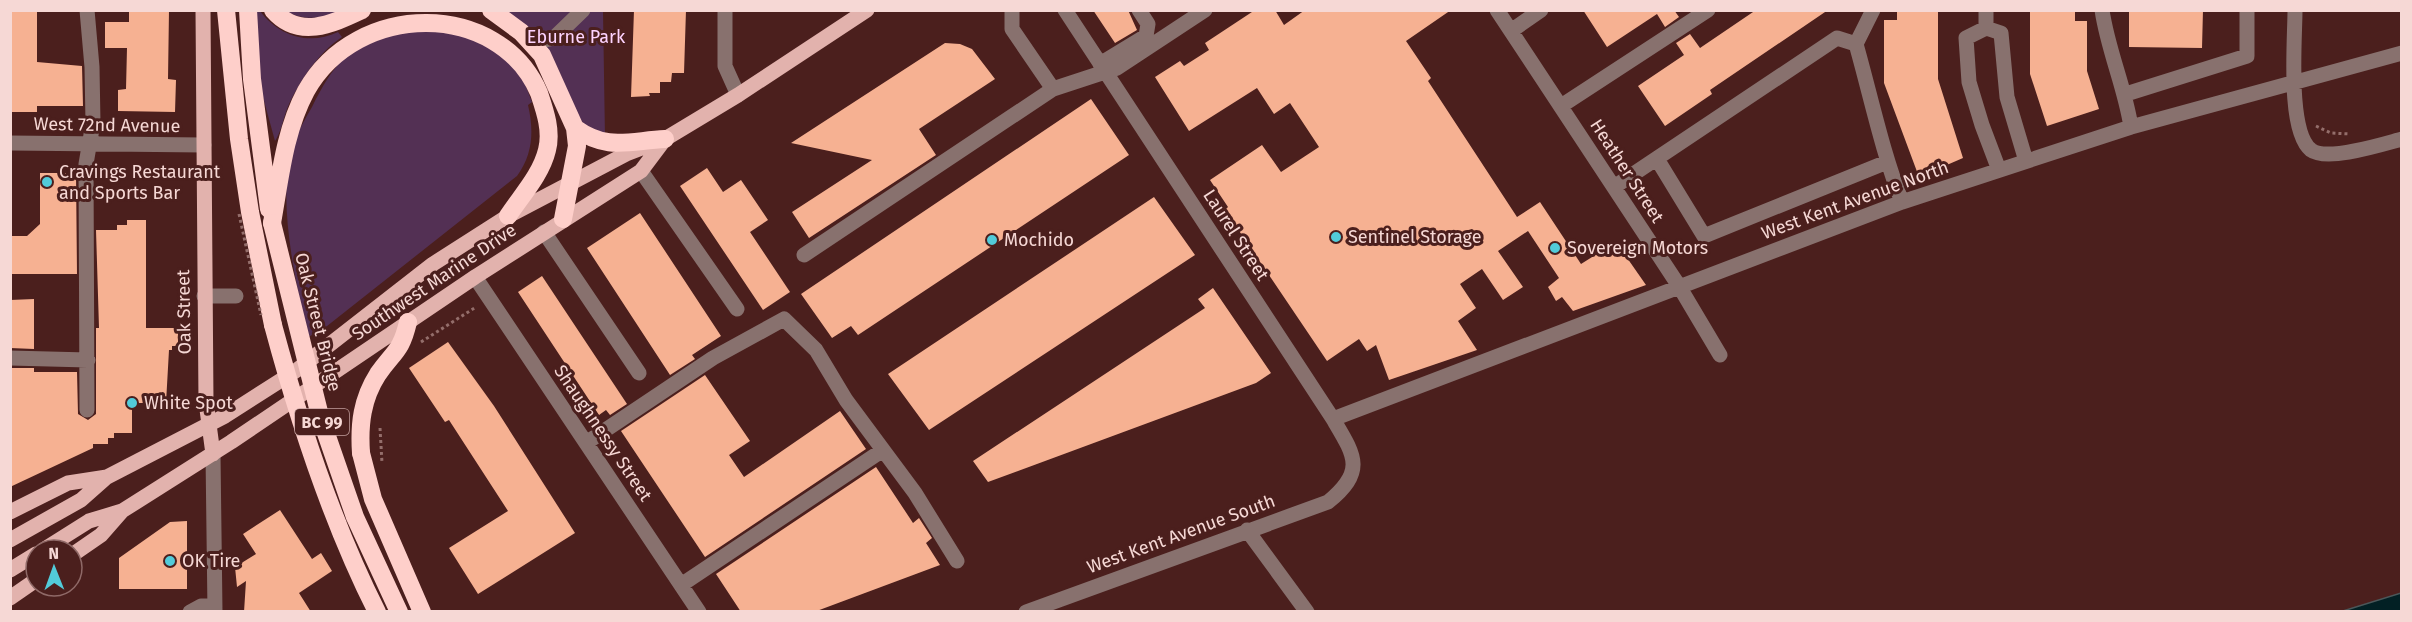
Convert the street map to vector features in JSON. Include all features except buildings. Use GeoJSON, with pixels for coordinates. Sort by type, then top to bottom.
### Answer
{"type":"FeatureCollection","features":[{"type":"Feature","properties":{"kind":"highway","name":"BC 99"},"geometry":{"type":"LineString","coordinates":[[226,10],[239,140],[250,212],[273,325],[301,422],[337,523],[377,612]]}},
{"type":"Feature","properties":{"kind":"highway","name":"BC 99"},"geometry":{"type":"LineString","coordinates":[[248,10],[257,126],[272,213]]}},
{"type":"Feature","properties":{"kind":"highway"},"geometry":{"type":"LineString","coordinates":[[273,10],[292,24],[310,28],[334,23],[362,10]]}},
{"type":"Feature","properties":{"kind":"highway"},"geometry":{"type":"LineString","coordinates":[[491,10],[507,20],[532,43],[549,68],[575,128],[577,146],[563,219]]}},
{"type":"Feature","properties":{"kind":"highway"},"geometry":{"type":"LineString","coordinates":[[272,213],[297,110],[320,71],[334,54],[369,29],[407,16],[427,15],[464,20],[491,32],[512,49],[534,79],[548,125],[548,148],[538,174],[508,216]]}},
{"type":"Feature","properties":{"kind":"highway"},"geometry":{"type":"LineString","coordinates":[[575,128],[592,140],[608,144],[665,139]]}},
{"type":"Feature","properties":{"kind":"highway","name":"Oak Street Bridge"},"geometry":{"type":"LineString","coordinates":[[272,213],[320,416],[355,517],[399,612]]}},
{"type":"Feature","properties":{"kind":"highway"},"geometry":{"type":"LineString","coordinates":[[408,322],[403,344],[379,372],[366,399],[360,422],[361,453],[373,499],[422,612]]}},
{"type":"Feature","properties":{"kind":"main road","name":"Oak Street"},"geometry":{"type":"LineString","coordinates":[[203,10],[206,402],[213,454]]}},
{"type":"Feature","properties":{"kind":"main road","name":"Southwest Marine Drive"},"geometry":{"type":"LineString","coordinates":[[10,512],[68,483],[107,477],[209,425],[297,370],[434,264],[508,216],[626,154],[665,139],[738,95],[867,10]]}},
{"type":"Feature","properties":{"kind":"main road","name":"Southwest Marine Drive"},"geometry":{"type":"LineString","coordinates":[[84,547],[101,536],[122,511],[213,454],[563,219],[641,171],[665,139]]}},
{"type":"Feature","properties":{"kind":"main road"},"geometry":{"type":"LineString","coordinates":[[10,540],[81,500],[107,477]]}},
{"type":"Feature","properties":{"kind":"main road"},"geometry":{"type":"LineString","coordinates":[[62,538],[88,521],[122,511]]}},
{"type":"Feature","properties":{"kind":"main road"},"geometry":{"type":"LineString","coordinates":[[10,570],[24,561]]}},
{"type":"Feature","properties":{"kind":"main road"},"geometry":{"type":"LineString","coordinates":[[10,598],[24,588]]}},
{"type":"Feature","properties":{"kind":"street"},"geometry":{"type":"LineString","coordinates":[[87,10],[93,67],[93,123],[86,164],[87,410]]}},
{"type":"Feature","properties":{"kind":"street"},"geometry":{"type":"LineString","coordinates":[[532,43],[554,38],[583,10]]}},
{"type":"Feature","properties":{"kind":"street"},"geometry":{"type":"LineString","coordinates":[[725,10],[725,66],[738,95]]}},
{"type":"Feature","properties":{"kind":"street"},"geometry":{"type":"LineString","coordinates":[[1012,10],[1012,29],[1053,88]]}},
{"type":"Feature","properties":{"kind":"street","name":"Laurel Street"},"geometry":{"type":"LineString","coordinates":[[1065,10],[1333,419],[1352,459],[1353,473],[1346,487]]}},
{"type":"Feature","properties":{"kind":"street"},"geometry":{"type":"LineString","coordinates":[[804,255],[1053,88],[1103,68],[1146,36],[1148,24],[1139,10]]}},
{"type":"Feature","properties":{"kind":"street"},"geometry":{"type":"LineString","coordinates":[[1103,68],[1118,68],[1205,10]]}},
{"type":"Feature","properties":{"kind":"street","name":"Heather Street"},"geometry":{"type":"LineString","coordinates":[[1497,10],[1679,286],[1720,354]]}},
{"type":"Feature","properties":{"kind":"street"},"geometry":{"type":"LineString","coordinates":[[1511,31],[1541,10]]}},
{"type":"Feature","properties":{"kind":"street"},"geometry":{"type":"LineString","coordinates":[[1560,106],[1708,10]]}},
{"type":"Feature","properties":{"kind":"street"},"geometry":{"type":"LineString","coordinates":[[1873,10],[1856,44],[1887,162],[1902,202]]}},
{"type":"Feature","properties":{"kind":"street"},"geometry":{"type":"LineString","coordinates":[[1986,10],[1986,28]]}},
{"type":"Feature","properties":{"kind":"street"},"geometry":{"type":"LineString","coordinates":[[2102,10],[2106,40],[2126,94],[2131,126]]}},
{"type":"Feature","properties":{"kind":"street"},"geometry":{"type":"LineString","coordinates":[[2126,94],[2247,56],[2247,10]]}},
{"type":"Feature","properties":{"kind":"street"},"geometry":{"type":"LineString","coordinates":[[2295,10],[2294,82],[2298,121],[2304,140],[2312,150],[2323,154],[2354,151],[2402,139]]}},
{"type":"Feature","properties":{"kind":"street"},"geometry":{"type":"LineString","coordinates":[[1999,170],[1969,82],[1966,38],[1986,28],[2001,33],[2007,97],[2026,161]]}},
{"type":"Feature","properties":{"kind":"street"},"geometry":{"type":"LineString","coordinates":[[1614,187],[1837,38],[1856,44]]}},
{"type":"Feature","properties":{"kind":"street","name":"West Kent Avenue North"},"geometry":{"type":"LineString","coordinates":[[1333,419],[1902,202],[2131,126],[2402,53]]}},
{"type":"Feature","properties":{"kind":"street","name":"West 72nd Avenue"},"geometry":{"type":"LineString","coordinates":[[10,143],[204,146]]}},
{"type":"Feature","properties":{"kind":"street"},"geometry":{"type":"LineString","coordinates":[[1657,159],[1704,236],[1887,162]]}},
{"type":"Feature","properties":{"kind":"street"},"geometry":{"type":"LineString","coordinates":[[641,171],[737,309]]}},
{"type":"Feature","properties":{"kind":"street"},"geometry":{"type":"LineString","coordinates":[[544,232],[639,373]]}},
{"type":"Feature","properties":{"kind":"street","name":"Shaughnessy Street"},"geometry":{"type":"LineString","coordinates":[[475,277],[699,612]]}},
{"type":"Feature","properties":{"kind":"street"},"geometry":{"type":"LineString","coordinates":[[204,296],[236,296]]}},
{"type":"Feature","properties":{"kind":"street"},"geometry":{"type":"LineString","coordinates":[[586,443],[713,358],[784,319],[816,350],[846,400],[915,493],[957,561]]}},
{"type":"Feature","properties":{"kind":"street"},"geometry":{"type":"LineString","coordinates":[[10,358],[88,360]]}},
{"type":"Feature","properties":{"kind":"street"},"geometry":{"type":"LineString","coordinates":[[681,585],[883,450]]}},
{"type":"Feature","properties":{"kind":"street","name":"Oak Street"},"geometry":{"type":"LineString","coordinates":[[213,454],[215,609]]}},
{"type":"Feature","properties":{"kind":"street","name":"West Kent Avenue South"},"geometry":{"type":"LineString","coordinates":[[1026,612],[1061,606],[1247,530],[1328,502],[1346,487]]}},
{"type":"Feature","properties":{"kind":"street"},"geometry":{"type":"LineString","coordinates":[[1247,530],[1307,612]]}},
{"type":"Feature","properties":{"kind":"street"},"geometry":{"type":"LineString","coordinates":[[190,612],[201,606],[215,609]]}},
{"type":"Feature","properties":{"kind":"path"},"geometry":{"type":"LineString","coordinates":[[2314,117],[2316,126],[2324,131],[2355,134]]}},
{"type":"Feature","properties":{"kind":"path"},"geometry":{"type":"LineString","coordinates":[[412,348],[473,309]]}},
{"type":"Feature","properties":{"kind":"green space"},"geometry":{"type":"Polygon","coordinates":[[[254,11],[260,11],[276,27],[295,36],[316,38],[338,32],[342,37],[325,51],[303,79],[287,109],[275,141],[261,90],[254,11]]]}},
{"type":"Feature","properties":{"kind":"green space"},"geometry":{"type":"Polygon","coordinates":[[[285,11],[341,11],[326,16],[306,18],[285,11]]]}},
{"type":"Feature","properties":{"kind":"green space","name":"Eburne Park"},"geometry":{"type":"Polygon","coordinates":[[[506,11],[603,11],[605,138],[585,126],[577,115],[558,69],[536,34],[506,11]]]}},
{"type":"Feature","properties":{"kind":"green space"},"geometry":{"type":"Polygon","coordinates":[[[390,28],[457,28],[506,57],[525,84],[532,102],[528,105],[531,124],[529,151],[517,176],[322,330],[308,337],[289,238],[286,185],[289,161],[295,139],[327,79],[352,52],[390,28]]]}},
{"type":"Feature","properties":{"kind":"water"},"geometry":{"type":"Polygon","coordinates":[[[2401,593],[2401,611],[2343,611],[2401,593]]]}},
{"type":"Feature","properties":{"kind":"place","name":"Cravings Restaurant and Sports Bar"},"geometry":{"type":"Point","coordinates":[47,182]}},
{"type":"Feature","properties":{"kind":"place","name":"Sentinel Storage"},"geometry":{"type":"Point","coordinates":[1336,237]}},
{"type":"Feature","properties":{"kind":"place","name":"Mochido"},"geometry":{"type":"Point","coordinates":[992,240]}},
{"type":"Feature","properties":{"kind":"place","name":"Sovereign Motors"},"geometry":{"type":"Point","coordinates":[1555,248]}},
{"type":"Feature","properties":{"kind":"place","name":"White Spot"},"geometry":{"type":"Point","coordinates":[132,403]}},
{"type":"Feature","properties":{"kind":"place","name":"OK Tire"},"geometry":{"type":"Point","coordinates":[170,561]}}]}
